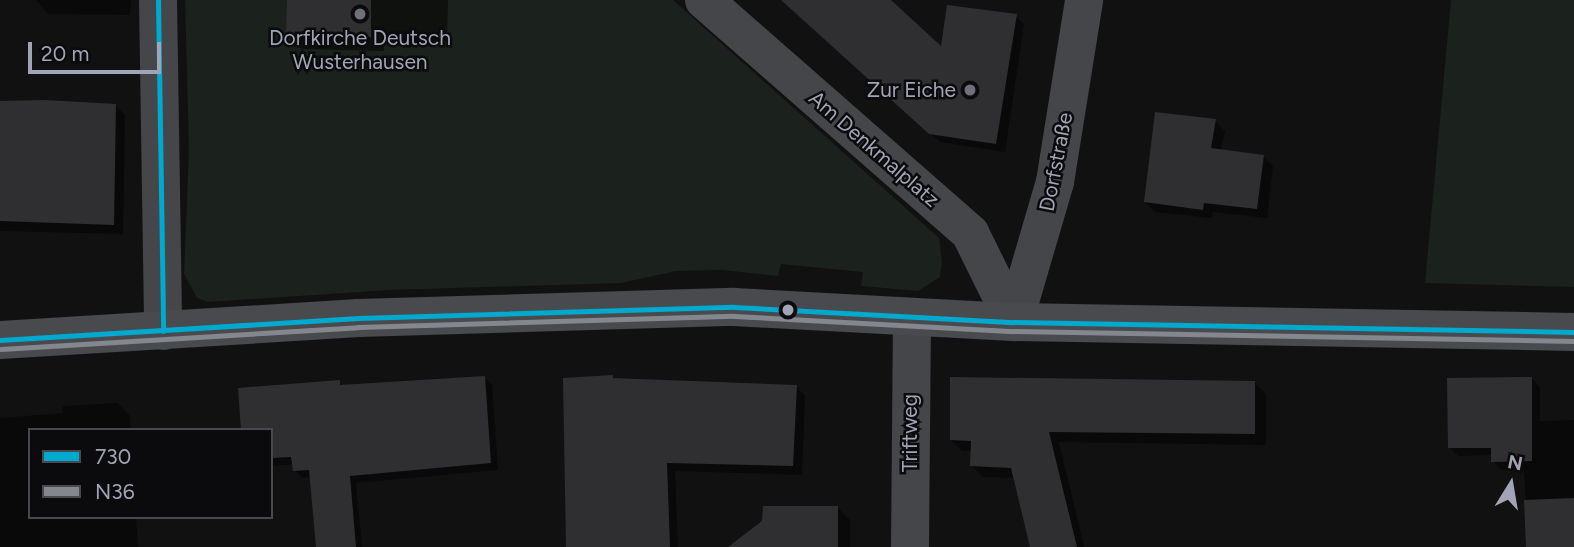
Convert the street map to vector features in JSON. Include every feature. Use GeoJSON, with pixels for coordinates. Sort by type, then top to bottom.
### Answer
{"type":"FeatureCollection","features":[{"type":"Feature","properties":{"kind":"main road"},"geometry":{"type":"LineString","coordinates":[[0,340],[358,318],[722,307],[1014,321],[1574,332]]}},
{"type":"Feature","properties":{"kind":"street"},"geometry":{"type":"LineString","coordinates":[[159,0],[163,331]]}},
{"type":"Feature","properties":{"kind":"street","name":"Am Denkmalplatz"},"geometry":{"type":"LineString","coordinates":[[704,0],[970,233],[1014,321]]}},
{"type":"Feature","properties":{"kind":"street","name":"Dorfstraße"},"geometry":{"type":"LineString","coordinates":[[1014,321],[1055,182],[1084,0]]}},
{"type":"Feature","properties":{"kind":"street","name":"Triftweg"},"geometry":{"type":"LineString","coordinates":[[910,547],[912,318]]}},
{"type":"Feature","properties":{"kind":"shaded area"},"geometry":{"type":"Polygon","coordinates":[[[185,0],[673,0],[939,238],[942,262],[940,277],[918,291],[861,286],[863,272],[781,264],[778,276],[722,270],[676,271],[621,283],[390,290],[208,302],[197,298],[184,274],[189,151],[185,0]]]}},
{"type":"Feature","properties":{"kind":"shaded area"},"geometry":{"type":"Polygon","coordinates":[[[1451,0],[1574,0],[1574,287],[1425,283],[1451,0]]]}},
{"type":"Feature","properties":{"kind":"building","name":"Dorfkirche Deutsch Wusterhausen"},"geometry":{"type":"Polygon","coordinates":[[[287,0],[371,0],[371,37],[286,36],[287,0]]]}},
{"type":"Feature","properties":{"kind":"building"},"geometry":{"type":"Polygon","coordinates":[[[781,0],[891,0],[941,46],[947,5],[1017,14],[996,144],[929,134],[781,0]]]}},
{"type":"Feature","properties":{"kind":"building"},"geometry":{"type":"Polygon","coordinates":[[[45,100],[116,104],[114,225],[0,221],[0,101],[45,100]]]}},
{"type":"Feature","properties":{"kind":"building"},"geometry":{"type":"Polygon","coordinates":[[[1155,112],[1216,119],[1211,148],[1264,155],[1257,209],[1204,203],[1203,210],[1144,202],[1155,112]]]}},
{"type":"Feature","properties":{"kind":"building"},"geometry":{"type":"Polygon","coordinates":[[[613,375],[613,378],[797,385],[793,466],[667,463],[670,547],[566,547],[563,378],[613,375]]]}},
{"type":"Feature","properties":{"kind":"building"},"geometry":{"type":"Polygon","coordinates":[[[485,376],[491,463],[350,476],[356,547],[316,547],[309,470],[293,471],[291,457],[273,458],[273,428],[241,428],[238,388],[340,380],[340,385],[485,376]]]}},
{"type":"Feature","properties":{"kind":"building"},"geometry":{"type":"Polygon","coordinates":[[[950,377],[1255,381],[1255,434],[1049,432],[1077,547],[1030,547],[1011,468],[970,466],[971,441],[950,440],[950,377]]]}},
{"type":"Feature","properties":{"kind":"building"},"geometry":{"type":"Polygon","coordinates":[[[1532,377],[1532,461],[1491,462],[1491,448],[1448,448],[1447,378],[1532,377]]]}},
{"type":"Feature","properties":{"kind":"building"},"geometry":{"type":"Polygon","coordinates":[[[1574,498],[1574,547],[1526,547],[1524,500],[1574,498]]]}},
{"type":"Feature","properties":{"kind":"building"},"geometry":{"type":"Polygon","coordinates":[[[763,506],[838,506],[838,547],[728,547],[762,521],[763,506]]]}},
{"type":"Feature","properties":{"kind":"transit line","name":"730"},"geometry":{"type":"LineString","coordinates":[[158,0],[163,331]]}},
{"type":"Feature","properties":{"kind":"transit line","name":"730"},"geometry":{"type":"LineString","coordinates":[[0,340],[358,318],[734,307],[1014,322],[1574,332]]}},
{"type":"Feature","properties":{"kind":"transit line","name":"N36"},"geometry":{"type":"LineString","coordinates":[[1,349],[358,327],[734,316],[1014,331],[1574,341]]}},
{"type":"Feature","properties":{"kind":"place","name":"Dorfkirche Deutsch Wusterhausen"},"geometry":{"type":"Point","coordinates":[360,14]}},
{"type":"Feature","properties":{"kind":"place","name":"Zur Eiche"},"geometry":{"type":"Point","coordinates":[970,90]}}]}
